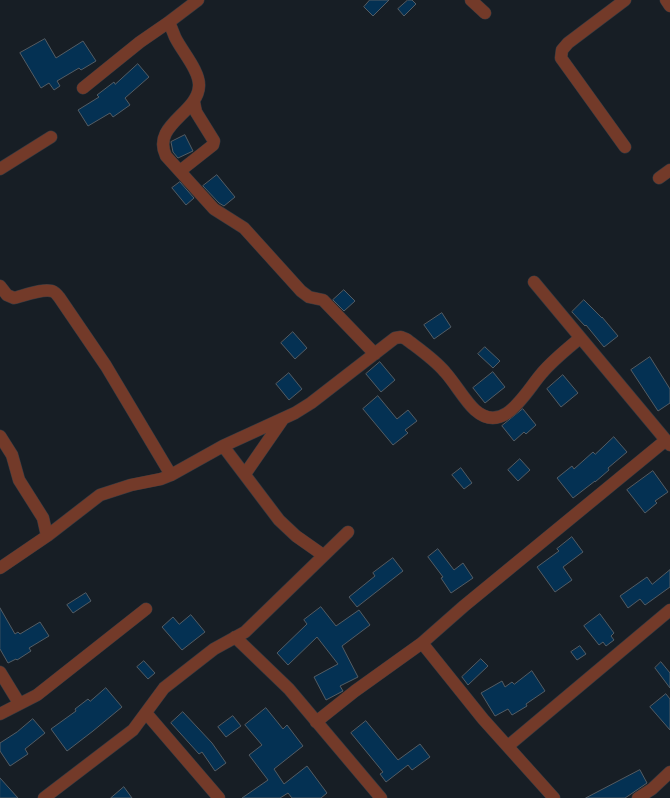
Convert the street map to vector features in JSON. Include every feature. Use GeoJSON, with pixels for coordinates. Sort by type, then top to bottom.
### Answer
{"type":"FeatureCollection","features":[{"type":"Feature","properties":{"kind":"street"},"geometry":{"type":"LineString","coordinates":[[82,88],[140,42],[170,22],[198,0]]}},
{"type":"Feature","properties":{"kind":"street"},"geometry":{"type":"LineString","coordinates":[[471,0],[485,13]]}},
{"type":"Feature","properties":{"kind":"street"},"geometry":{"type":"LineString","coordinates":[[625,0],[568,43],[562,50],[561,58],[625,147]]}},
{"type":"Feature","properties":{"kind":"street"},"geometry":{"type":"LineString","coordinates":[[666,0],[670,6]]}},
{"type":"Feature","properties":{"kind":"street"},"geometry":{"type":"LineString","coordinates":[[170,22],[175,37],[197,76],[199,84],[194,102],[170,126],[164,141],[163,149],[166,156],[214,209],[244,228],[301,291],[309,297],[323,300],[375,354]]}},
{"type":"Feature","properties":{"kind":"street"},"geometry":{"type":"LineString","coordinates":[[180,171],[213,145],[214,141],[196,112],[194,102]]}},
{"type":"Feature","properties":{"kind":"street"},"geometry":{"type":"LineString","coordinates":[[0,168],[51,137]]}},
{"type":"Feature","properties":{"kind":"street"},"geometry":{"type":"LineString","coordinates":[[659,178],[670,170]]}},
{"type":"Feature","properties":{"kind":"street"},"geometry":{"type":"LineString","coordinates":[[316,722],[362,686],[422,643],[464,606],[668,443],[534,282]]}},
{"type":"Feature","properties":{"kind":"street"},"geometry":{"type":"LineString","coordinates":[[0,286],[7,295],[14,298],[49,290],[54,292],[59,297],[106,366],[171,475]]}},
{"type":"Feature","properties":{"kind":"street"},"geometry":{"type":"LineString","coordinates":[[0,568],[47,536],[100,495],[131,485],[161,479],[171,475],[223,446],[283,419],[311,403],[395,338],[401,337],[406,339],[437,363],[475,410],[486,417],[498,418],[520,402],[542,372],[580,338]]}},
{"type":"Feature","properties":{"kind":"street"},"geometry":{"type":"LineString","coordinates":[[245,474],[283,419]]}},
{"type":"Feature","properties":{"kind":"street"},"geometry":{"type":"LineString","coordinates":[[0,436],[12,455],[19,480],[43,518],[47,536]]}},
{"type":"Feature","properties":{"kind":"street"},"geometry":{"type":"LineString","coordinates":[[223,446],[279,520],[296,536],[324,555]]}},
{"type":"Feature","properties":{"kind":"street"},"geometry":{"type":"LineString","coordinates":[[51,796],[133,730],[164,688],[214,649],[245,632],[348,532]]}},
{"type":"Feature","properties":{"kind":"street"},"geometry":{"type":"LineString","coordinates":[[0,714],[19,703],[37,696],[146,609]]}},
{"type":"Feature","properties":{"kind":"street"},"geometry":{"type":"LineString","coordinates":[[508,746],[670,610]]}},
{"type":"Feature","properties":{"kind":"street"},"geometry":{"type":"LineString","coordinates":[[236,637],[289,689],[381,798]]}},
{"type":"Feature","properties":{"kind":"street"},"geometry":{"type":"LineString","coordinates":[[422,643],[483,719],[554,798]]}},
{"type":"Feature","properties":{"kind":"street"},"geometry":{"type":"LineString","coordinates":[[0,672],[19,703]]}},
{"type":"Feature","properties":{"kind":"street"},"geometry":{"type":"LineString","coordinates":[[146,713],[219,798]]}},
{"type":"Feature","properties":{"kind":"street"},"geometry":{"type":"LineString","coordinates":[[638,798],[652,789],[670,772]]}},
{"type":"Feature","properties":{"kind":"building"},"geometry":{"type":"Polygon","coordinates":[[[370,0],[389,0],[373,16],[364,7],[370,0]]]}},
{"type":"Feature","properties":{"kind":"building"},"geometry":{"type":"Polygon","coordinates":[[[408,0],[412,0],[416,4],[404,16],[398,9],[408,0]]]}},
{"type":"Feature","properties":{"kind":"building"},"geometry":{"type":"Polygon","coordinates":[[[45,39],[56,58],[83,41],[96,61],[81,70],[79,68],[57,81],[60,86],[54,90],[49,83],[41,88],[20,53],[45,39]]]}},
{"type":"Feature","properties":{"kind":"building"},"geometry":{"type":"Polygon","coordinates":[[[138,64],[149,77],[125,98],[130,105],[113,117],[110,113],[88,126],[78,110],[99,97],[97,95],[114,82],[115,84],[138,64]]]}},
{"type":"Feature","properties":{"kind":"building"},"geometry":{"type":"Polygon","coordinates":[[[185,135],[193,151],[178,158],[173,152],[171,142],[185,135]]]}},
{"type":"Feature","properties":{"kind":"building"},"geometry":{"type":"Polygon","coordinates":[[[217,175],[235,197],[224,206],[219,203],[203,186],[217,175]]]}},
{"type":"Feature","properties":{"kind":"building"},"geometry":{"type":"Polygon","coordinates":[[[180,182],[194,198],[186,205],[172,188],[180,182]]]}},
{"type":"Feature","properties":{"kind":"building"},"geometry":{"type":"Polygon","coordinates":[[[344,290],[355,301],[344,311],[333,300],[344,290]]]}},
{"type":"Feature","properties":{"kind":"building"},"geometry":{"type":"Polygon","coordinates":[[[584,300],[602,317],[618,336],[604,347],[586,325],[585,326],[572,312],[584,300]]]}},
{"type":"Feature","properties":{"kind":"building"},"geometry":{"type":"Polygon","coordinates":[[[442,313],[451,327],[434,339],[424,325],[442,313]]]}},
{"type":"Feature","properties":{"kind":"building"},"geometry":{"type":"Polygon","coordinates":[[[293,332],[307,348],[295,359],[281,343],[293,332]]]}},
{"type":"Feature","properties":{"kind":"building"},"geometry":{"type":"Polygon","coordinates":[[[485,347],[500,361],[493,368],[478,354],[485,347]]]}},
{"type":"Feature","properties":{"kind":"building"},"geometry":{"type":"Polygon","coordinates":[[[650,357],[670,389],[670,403],[658,411],[631,370],[650,357]]]}},
{"type":"Feature","properties":{"kind":"building"},"geometry":{"type":"Polygon","coordinates":[[[380,362],[395,380],[381,392],[366,374],[380,362]]]}},
{"type":"Feature","properties":{"kind":"building"},"geometry":{"type":"Polygon","coordinates":[[[493,372],[505,387],[485,403],[473,388],[493,372]]]}},
{"type":"Feature","properties":{"kind":"building"},"geometry":{"type":"Polygon","coordinates":[[[289,373],[302,389],[289,400],[276,384],[289,373]]]}},
{"type":"Feature","properties":{"kind":"building"},"geometry":{"type":"Polygon","coordinates":[[[563,375],[578,393],[561,407],[547,389],[563,375]]]}},
{"type":"Feature","properties":{"kind":"building"},"geometry":{"type":"Polygon","coordinates":[[[378,396],[397,419],[408,410],[417,421],[405,430],[408,433],[393,445],[363,409],[378,396]]]}},
{"type":"Feature","properties":{"kind":"building"},"geometry":{"type":"Polygon","coordinates":[[[523,409],[536,425],[526,434],[524,432],[514,441],[502,426],[523,409]]]}},
{"type":"Feature","properties":{"kind":"building"},"geometry":{"type":"Polygon","coordinates":[[[614,437],[627,452],[608,468],[609,470],[595,482],[573,498],[557,478],[572,466],[574,469],[593,452],[595,454],[614,437]]]}},
{"type":"Feature","properties":{"kind":"building"},"geometry":{"type":"Polygon","coordinates":[[[520,459],[530,470],[518,481],[508,470],[520,459]]]}},
{"type":"Feature","properties":{"kind":"building"},"geometry":{"type":"Polygon","coordinates":[[[461,468],[472,483],[464,489],[452,475],[461,468]]]}},
{"type":"Feature","properties":{"kind":"building"},"geometry":{"type":"Polygon","coordinates":[[[653,471],[668,492],[655,501],[657,503],[645,513],[627,490],[653,471]]]}},
{"type":"Feature","properties":{"kind":"building"},"geometry":{"type":"Polygon","coordinates":[[[572,537],[583,552],[563,567],[572,580],[555,592],[537,567],[559,551],[557,549],[572,537]]]}},
{"type":"Feature","properties":{"kind":"building"},"geometry":{"type":"Polygon","coordinates":[[[438,549],[454,570],[463,563],[473,578],[451,593],[441,578],[443,577],[428,557],[438,549]]]}},
{"type":"Feature","properties":{"kind":"building"},"geometry":{"type":"Polygon","coordinates":[[[393,558],[403,571],[357,607],[349,597],[375,576],[373,573],[393,558]]]}},
{"type":"Feature","properties":{"kind":"building"},"geometry":{"type":"Polygon","coordinates":[[[670,570],[670,587],[645,605],[640,599],[628,608],[620,596],[647,577],[652,584],[670,570]]]}},
{"type":"Feature","properties":{"kind":"building"},"geometry":{"type":"Polygon","coordinates":[[[86,593],[91,601],[73,613],[67,605],[86,593]]]}},
{"type":"Feature","properties":{"kind":"building"},"geometry":{"type":"Polygon","coordinates":[[[321,607],[336,626],[359,610],[370,625],[342,646],[358,677],[340,686],[343,691],[326,700],[314,677],[338,664],[317,637],[288,665],[277,653],[307,624],[304,620],[321,607]]]}},
{"type":"Feature","properties":{"kind":"building"},"geometry":{"type":"Polygon","coordinates":[[[0,608],[15,634],[18,632],[20,634],[40,622],[49,636],[29,648],[31,651],[17,660],[16,659],[8,663],[0,649],[0,608]]]}},
{"type":"Feature","properties":{"kind":"building"},"geometry":{"type":"Polygon","coordinates":[[[600,614],[614,633],[611,636],[614,640],[606,646],[603,642],[599,645],[584,626],[600,614]]]}},
{"type":"Feature","properties":{"kind":"building"},"geometry":{"type":"Polygon","coordinates":[[[191,615],[205,632],[182,650],[162,627],[173,617],[179,624],[191,615]]]}},
{"type":"Feature","properties":{"kind":"building"},"geometry":{"type":"Polygon","coordinates":[[[580,646],[586,654],[577,660],[571,652],[580,646]]]}},
{"type":"Feature","properties":{"kind":"building"},"geometry":{"type":"Polygon","coordinates":[[[481,659],[488,666],[468,685],[462,677],[481,659]]]}},
{"type":"Feature","properties":{"kind":"building"},"geometry":{"type":"Polygon","coordinates":[[[144,661],[155,673],[148,679],[137,667],[144,661]]]}},
{"type":"Feature","properties":{"kind":"building"},"geometry":{"type":"Polygon","coordinates":[[[661,662],[670,673],[670,688],[655,668],[661,662]]]}},
{"type":"Feature","properties":{"kind":"building"},"geometry":{"type":"Polygon","coordinates":[[[532,671],[545,691],[526,704],[527,706],[512,715],[508,709],[495,716],[481,693],[502,681],[505,687],[512,682],[514,684],[532,671]]]}},
{"type":"Feature","properties":{"kind":"building"},"geometry":{"type":"Polygon","coordinates":[[[106,688],[122,707],[67,751],[51,729],[76,711],[75,709],[88,699],[90,701],[106,688]]]}},
{"type":"Feature","properties":{"kind":"building"},"geometry":{"type":"Polygon","coordinates":[[[666,694],[670,699],[670,730],[650,707],[666,694]]]}},
{"type":"Feature","properties":{"kind":"building"},"geometry":{"type":"Polygon","coordinates":[[[266,708],[283,729],[287,725],[303,746],[274,769],[284,784],[307,766],[327,793],[321,798],[292,798],[288,793],[280,798],[242,798],[268,780],[249,755],[262,745],[245,725],[266,708]]]}},
{"type":"Feature","properties":{"kind":"building"},"geometry":{"type":"Polygon","coordinates":[[[183,712],[212,743],[226,763],[215,771],[202,752],[199,754],[171,723],[183,712]]]}},
{"type":"Feature","properties":{"kind":"building"},"geometry":{"type":"Polygon","coordinates":[[[233,716],[241,726],[226,737],[218,727],[233,716]]]}},
{"type":"Feature","properties":{"kind":"building"},"geometry":{"type":"Polygon","coordinates":[[[33,719],[45,733],[25,749],[28,754],[10,766],[0,751],[0,743],[33,719]]]}},
{"type":"Feature","properties":{"kind":"building"},"geometry":{"type":"Polygon","coordinates":[[[366,721],[398,760],[420,744],[430,757],[412,770],[408,765],[386,782],[380,774],[383,772],[351,733],[366,721]]]}},
{"type":"Feature","properties":{"kind":"building"},"geometry":{"type":"Polygon","coordinates":[[[640,770],[647,783],[625,798],[586,798],[640,770]]]}},
{"type":"Feature","properties":{"kind":"building"},"geometry":{"type":"Polygon","coordinates":[[[0,778],[18,798],[0,798],[0,778]]]}},
{"type":"Feature","properties":{"kind":"building"},"geometry":{"type":"Polygon","coordinates":[[[124,787],[132,798],[111,798],[124,787]]]}}]}
